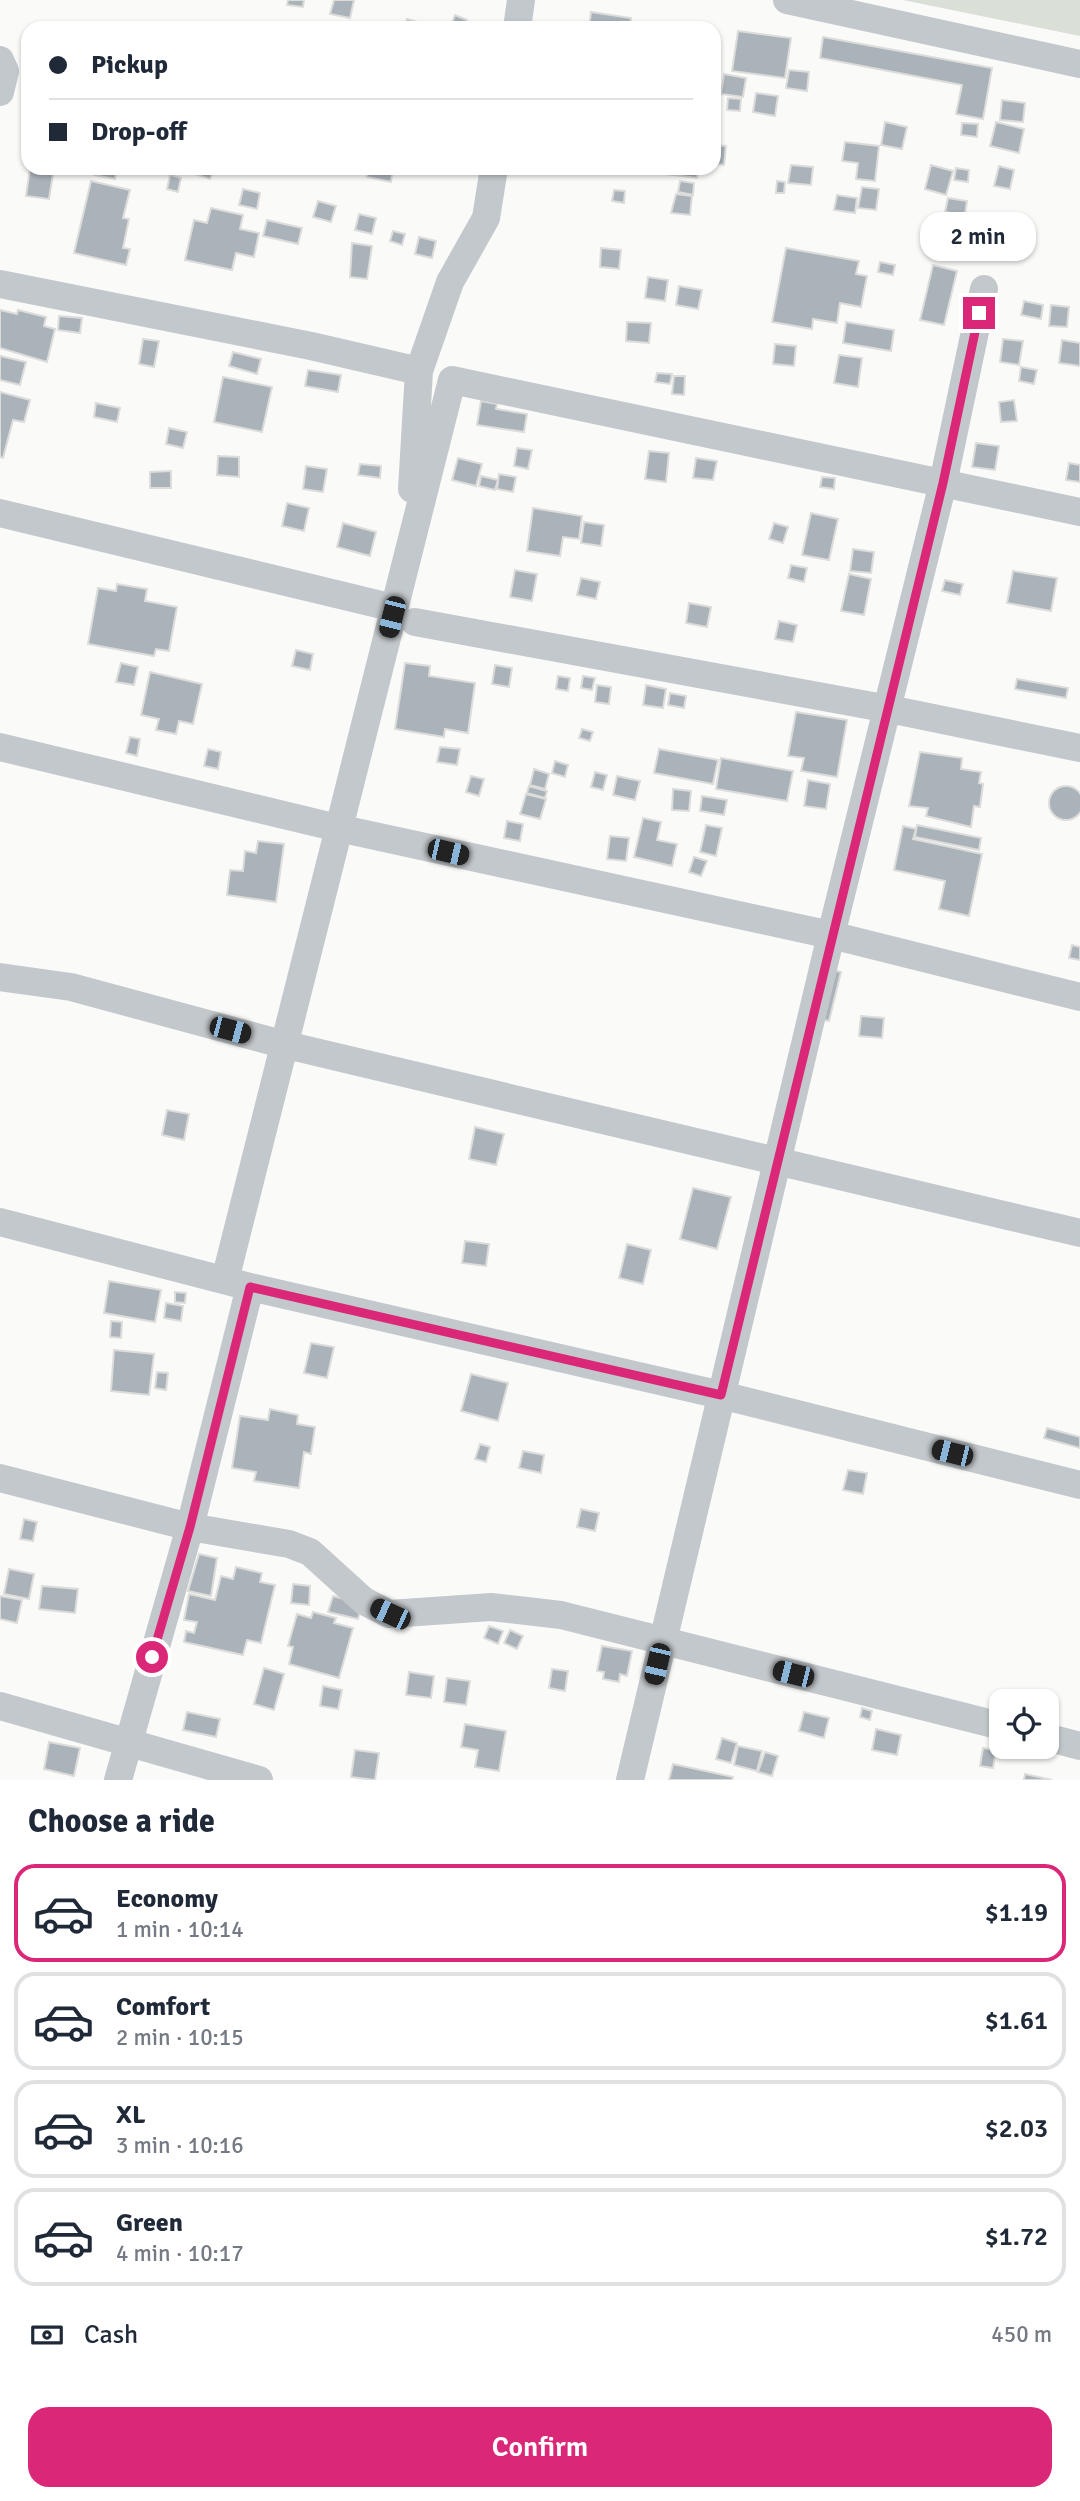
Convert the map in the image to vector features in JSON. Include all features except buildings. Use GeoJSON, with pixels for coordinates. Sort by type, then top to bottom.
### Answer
{"type":"FeatureCollection","features":[{"type":"Feature","properties":{"kind":"street"},"geometry":{"type":"LineString","coordinates":[[518,21],[521,0]]}},
{"type":"Feature","properties":{"kind":"street"},"geometry":{"type":"LineString","coordinates":[[792,0],[1080,64]]}},
{"type":"Feature","properties":{"kind":"street"},"geometry":{"type":"LineString","coordinates":[[0,60],[5,71],[0,92]]}},
{"type":"Feature","properties":{"kind":"street"},"geometry":{"type":"LineString","coordinates":[[338,828],[357,688],[405,615],[419,371],[450,282],[486,218],[493,175]]}},
{"type":"Feature","properties":{"kind":"street"},"geometry":{"type":"LineString","coordinates":[[0,284],[311,346],[419,371]]}},
{"type":"Feature","properties":{"kind":"street"},"geometry":{"type":"LineString","coordinates":[[629,1780],[831,935],[943,483],[984,289]]}},
{"type":"Feature","properties":{"kind":"street"},"geometry":{"type":"LineString","coordinates":[[118,1780],[190,1527],[282,1044],[452,380],[1080,512]]}},
{"type":"Feature","properties":{"kind":"street"},"geometry":{"type":"LineString","coordinates":[[0,513],[405,615],[1080,748]]}},
{"type":"Feature","properties":{"kind":"street"},"geometry":{"type":"LineString","coordinates":[[0,747],[338,828],[831,935],[1080,997]]}},
{"type":"Feature","properties":{"kind":"street"},"geometry":{"type":"LineString","coordinates":[[0,977],[71,987],[282,1044],[1080,1233]]}},
{"type":"Feature","properties":{"kind":"street"},"geometry":{"type":"LineString","coordinates":[[0,1222],[238,1284],[721,1395],[1080,1485]]}},
{"type":"Feature","properties":{"kind":"street"},"geometry":{"type":"LineString","coordinates":[[0,1478],[190,1527],[289,1544],[310,1552],[364,1601],[390,1614],[491,1607],[561,1615],[989,1723]]}},
{"type":"Feature","properties":{"kind":"street"},"geometry":{"type":"LineString","coordinates":[[0,1706],[259,1780]]}},
{"type":"Feature","properties":{"kind":"street"},"geometry":{"type":"LineString","coordinates":[[1059,1740],[1080,1745]]}},
{"type":"Feature","properties":{"kind":"shaded area"},"geometry":{"type":"Polygon","coordinates":[[[903,0],[1080,0],[1080,36],[903,0]]]}},
{"type":"Feature","properties":{"kind":"route"},"geometry":{"type":"LineString","coordinates":[[152,1657],[190,1527],[250,1287],[721,1395],[943,483],[979,313]]}}]}
